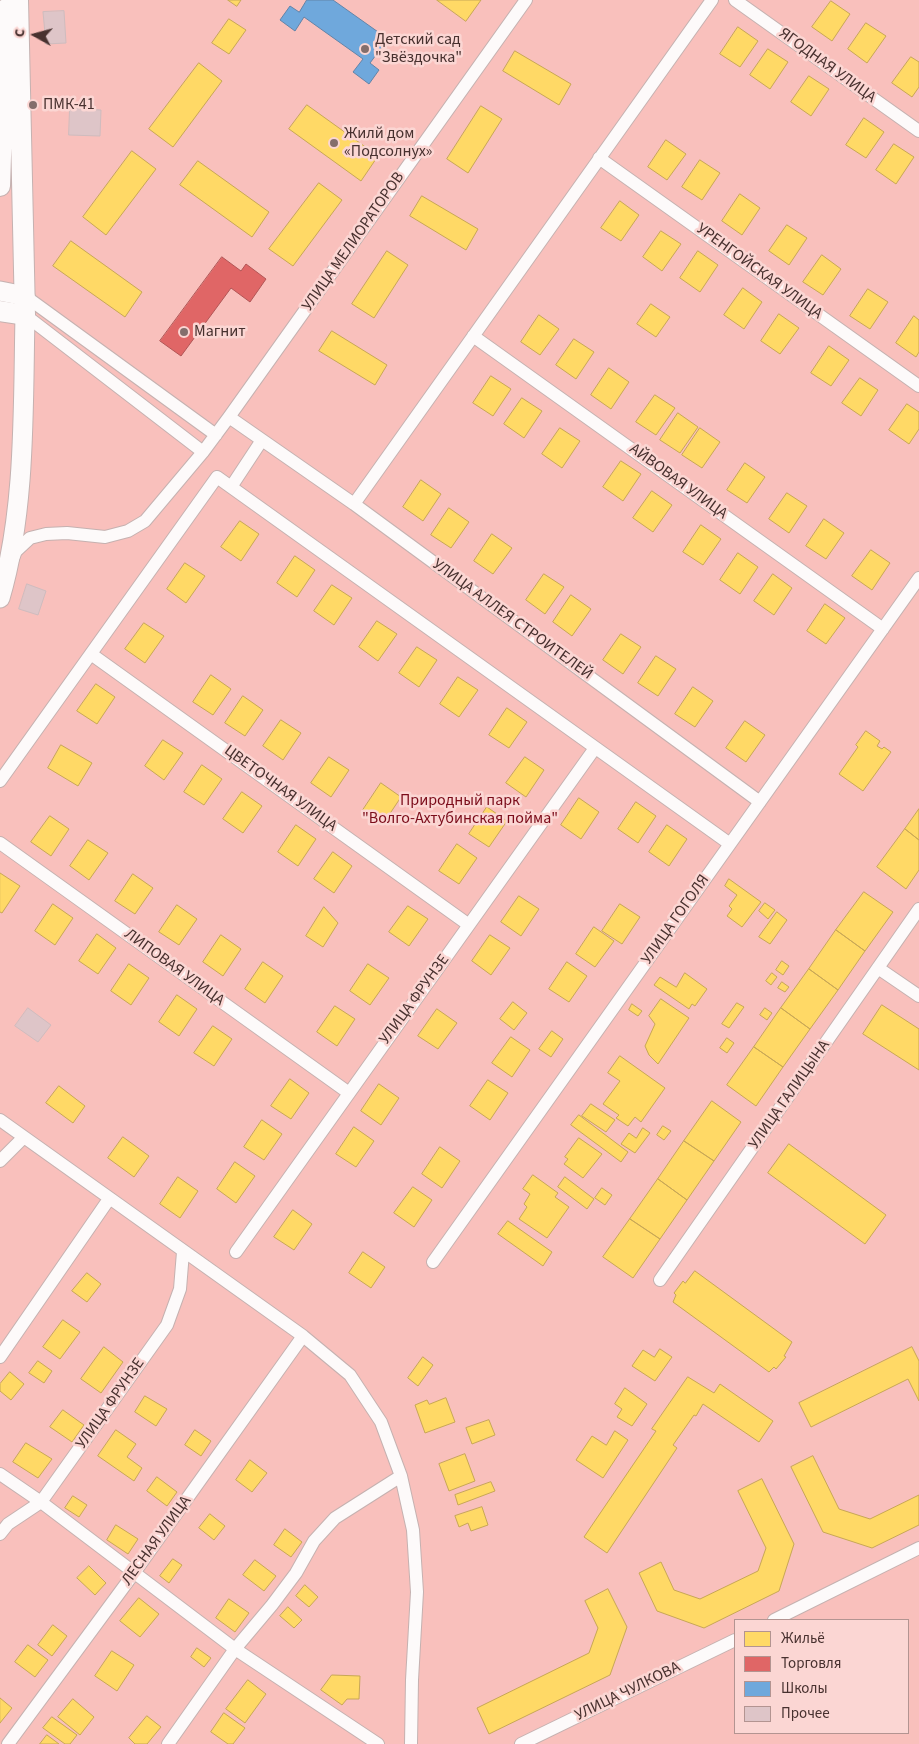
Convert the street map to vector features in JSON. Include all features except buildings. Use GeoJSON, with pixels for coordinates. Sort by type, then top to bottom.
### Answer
{"type":"FeatureCollection","features":[{"type":"Feature","properties":{"kind":"main road"},"geometry":{"type":"LineString","coordinates":[[0,186],[6,0]]}},
{"type":"Feature","properties":{"kind":"main road"},"geometry":{"type":"LineString","coordinates":[[0,311],[25,305],[18,0]]}},
{"type":"Feature","properties":{"kind":"street","name":"УЛИЦА МЕЛИОРАТОРОВ"},"geometry":{"type":"LineString","coordinates":[[7,576],[16,551],[30,538],[46,534],[67,533],[106,537],[128,531],[145,521],[216,435],[526,0]]}},
{"type":"Feature","properties":{"kind":"street"},"geometry":{"type":"LineString","coordinates":[[354,504],[712,0]]}},
{"type":"Feature","properties":{"kind":"street","name":"ЯГОДНАЯ УЛИЦА"},"geometry":{"type":"LineString","coordinates":[[735,0],[919,131]]}},
{"type":"Feature","properties":{"kind":"street","name":"УРЕНГОЙСКАЯ УЛИЦА"},"geometry":{"type":"LineString","coordinates":[[599,158],[919,386]]}},
{"type":"Feature","properties":{"kind":"street"},"geometry":{"type":"LineString","coordinates":[[0,291],[25,305],[216,435]]}},
{"type":"Feature","properties":{"kind":"street"},"geometry":{"type":"LineString","coordinates":[[25,305],[203,452]]}},
{"type":"Feature","properties":{"kind":"street"},"geometry":{"type":"LineString","coordinates":[[0,598],[7,576],[21,467],[25,305]]}},
{"type":"Feature","properties":{"kind":"street","name":"АЙВОВАЯ УЛИЦА"},"geometry":{"type":"LineString","coordinates":[[473,336],[883,628]]}},
{"type":"Feature","properties":{"kind":"street","name":"УЛИЦА АЛЛЕЯ СТРОИТЕЛЕЙ"},"geometry":{"type":"LineString","coordinates":[[229,417],[354,504],[760,802]]}},
{"type":"Feature","properties":{"kind":"street"},"geometry":{"type":"LineString","coordinates":[[231,487],[262,440]]}},
{"type":"Feature","properties":{"kind":"street"},"geometry":{"type":"LineString","coordinates":[[0,781],[217,476],[730,844]]}},
{"type":"Feature","properties":{"kind":"street","name":"УЛИЦА ГОГОЛЯ"},"geometry":{"type":"LineString","coordinates":[[433,1262],[919,578]]}},
{"type":"Feature","properties":{"kind":"street","name":"ЦВЕТОЧНАЯ УЛИЦА"},"geometry":{"type":"LineString","coordinates":[[91,654],[469,925]]}},
{"type":"Feature","properties":{"kind":"street","name":"УЛИЦА ФРУНЗЕ"},"geometry":{"type":"LineString","coordinates":[[236,1252],[595,748]]}},
{"type":"Feature","properties":{"kind":"street","name":"ЛИПОВАЯ УЛИЦА"},"geometry":{"type":"LineString","coordinates":[[0,843],[349,1093]]}},
{"type":"Feature","properties":{"kind":"street","name":"УЛИЦА ГАЛИЦЫНА"},"geometry":{"type":"LineString","coordinates":[[660,1280],[919,909]]}},
{"type":"Feature","properties":{"kind":"street"},"geometry":{"type":"LineString","coordinates":[[878,968],[919,996]]}},
{"type":"Feature","properties":{"kind":"street"},"geometry":{"type":"LineString","coordinates":[[0,1120],[303,1336],[350,1374],[380,1422],[400,1476],[413,1530],[417,1592],[412,1680],[412,1743]]}},
{"type":"Feature","properties":{"kind":"street"},"geometry":{"type":"LineString","coordinates":[[0,1161],[24,1137]]}},
{"type":"Feature","properties":{"kind":"street"},"geometry":{"type":"LineString","coordinates":[[0,1357],[109,1199]]}},
{"type":"Feature","properties":{"kind":"street","name":"УЛИЦА ФРУНЗЕ"},"geometry":{"type":"LineString","coordinates":[[0,1534],[8,1524],[41,1502],[167,1326],[180,1289],[184,1252]]}},
{"type":"Feature","properties":{"kind":"street","name":"ЛЕСНАЯ УЛИЦА"},"geometry":{"type":"LineString","coordinates":[[8,1744],[134,1573],[303,1336]]}},
{"type":"Feature","properties":{"kind":"street"},"geometry":{"type":"LineString","coordinates":[[0,1474],[41,1502],[234,1649],[378,1744]]}},
{"type":"Feature","properties":{"kind":"street"},"geometry":{"type":"LineString","coordinates":[[168,1744],[234,1649],[272,1605],[296,1573],[314,1541],[335,1518],[400,1476]]}},
{"type":"Feature","properties":{"kind":"street"},"geometry":{"type":"LineString","coordinates":[[776,1619],[919,1548]]}},
{"type":"Feature","properties":{"kind":"street","name":"УЛИЦА ЧУЛКОВА"},"geometry":{"type":"LineString","coordinates":[[521,1744],[734,1640]]}},
{"type":"Feature","properties":{"kind":"green space","name":"Природный парк \"Волго-Ахтубинская пойма\""},"geometry":{"type":"Polygon","coordinates":[[[0,0],[919,0],[919,1744],[0,1744],[0,0]]]}},
{"type":"Feature","properties":{"kind":"place","name":"Детский сад \"Звёздочка\""},"geometry":{"type":"Point","coordinates":[365,49]}},
{"type":"Feature","properties":{"kind":"place","name":"ПМК-41"},"geometry":{"type":"Point","coordinates":[33,105]}},
{"type":"Feature","properties":{"kind":"place","name":"Жилй дом «Подсолнух»"},"geometry":{"type":"Point","coordinates":[334,143]}},
{"type":"Feature","properties":{"kind":"place","name":"Магнит"},"geometry":{"type":"Point","coordinates":[184,332]}}]}
